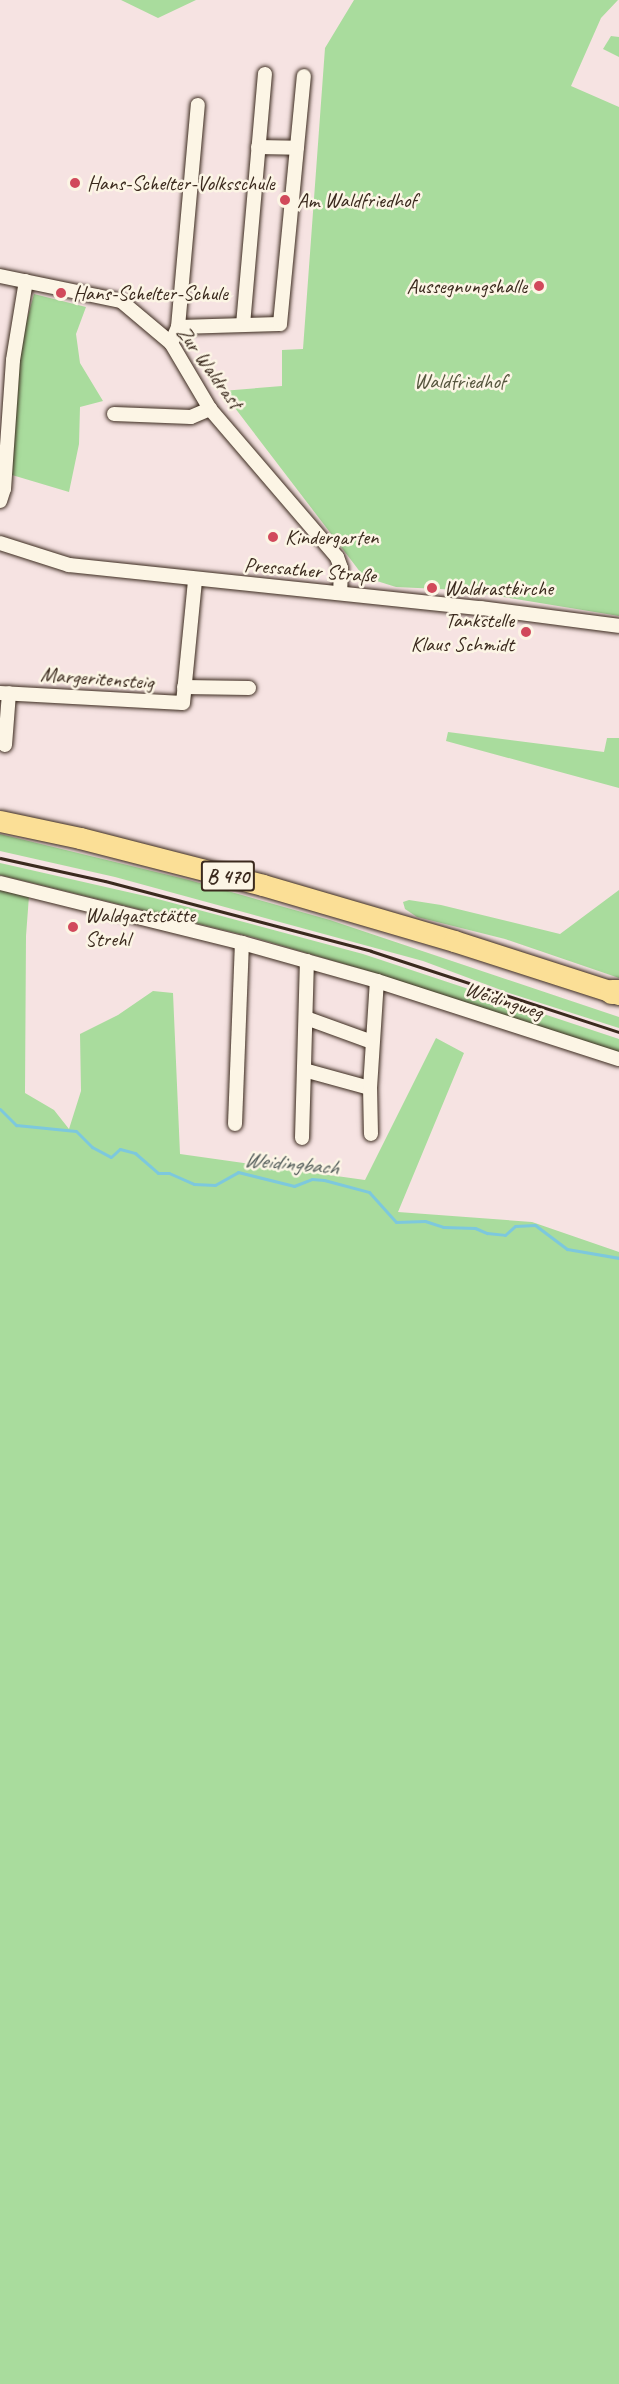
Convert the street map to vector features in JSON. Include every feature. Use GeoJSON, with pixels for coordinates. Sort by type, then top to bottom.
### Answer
{"type":"FeatureCollection","features":[{"type":"Feature","properties":{"kind":"main road","name":"B 470"},"geometry":{"type":"LineString","coordinates":[[0,821],[92,841],[263,885],[454,941],[617,993]]}},
{"type":"Feature","properties":{"kind":"street"},"geometry":{"type":"LineString","coordinates":[[243,325],[265,74]]}},
{"type":"Feature","properties":{"kind":"street"},"geometry":{"type":"LineString","coordinates":[[178,327],[280,324],[304,76]]}},
{"type":"Feature","properties":{"kind":"street"},"geometry":{"type":"LineString","coordinates":[[171,343],[178,327],[198,105]]}},
{"type":"Feature","properties":{"kind":"street"},"geometry":{"type":"LineString","coordinates":[[258,147],[297,148]]}},
{"type":"Feature","properties":{"kind":"street","name":"Zur Waldrast"},"geometry":{"type":"LineString","coordinates":[[0,276],[121,301],[171,343],[210,409],[337,557],[341,568],[340,593]]}},
{"type":"Feature","properties":{"kind":"street"},"geometry":{"type":"LineString","coordinates":[[0,501],[4,489],[5,407],[26,281]]}},
{"type":"Feature","properties":{"kind":"street"},"geometry":{"type":"LineString","coordinates":[[114,414],[191,417],[210,409]]}},
{"type":"Feature","properties":{"kind":"street","name":"Pressather Straße"},"geometry":{"type":"LineString","coordinates":[[0,543],[69,565],[195,580],[340,593],[619,626]]}},
{"type":"Feature","properties":{"kind":"street"},"geometry":{"type":"LineString","coordinates":[[184,687],[195,580]]}},
{"type":"Feature","properties":{"kind":"street","name":"Margeritensteig"},"geometry":{"type":"LineString","coordinates":[[5,745],[4,693],[183,703],[184,687],[249,688]]}},
{"type":"Feature","properties":{"kind":"street","name":"Weidingweg"},"geometry":{"type":"LineString","coordinates":[[0,884],[242,943],[377,981],[619,1059]]}},
{"type":"Feature","properties":{"kind":"street"},"geometry":{"type":"LineString","coordinates":[[235,1124],[242,943]]}},
{"type":"Feature","properties":{"kind":"street"},"geometry":{"type":"LineString","coordinates":[[302,1138],[307,962]]}},
{"type":"Feature","properties":{"kind":"street"},"geometry":{"type":"LineString","coordinates":[[371,1134],[370,1088],[377,981]]}},
{"type":"Feature","properties":{"kind":"street"},"geometry":{"type":"LineString","coordinates":[[306,1018],[372,1042]]}},
{"type":"Feature","properties":{"kind":"street"},"geometry":{"type":"LineString","coordinates":[[304,1070],[370,1088]]}},
{"type":"Feature","properties":{"kind":"green space"},"geometry":{"type":"Polygon","coordinates":[[[121,0],[196,0],[158,18],[121,0]]]}},
{"type":"Feature","properties":{"kind":"green space","name":"Waldfriedhof"},"geometry":{"type":"Polygon","coordinates":[[[354,0],[618,0],[601,18],[571,86],[619,107],[619,616],[461,590],[396,587],[364,577],[222,391],[282,386],[282,350],[303,349],[325,48],[354,0]]]}},
{"type":"Feature","properties":{"kind":"green space"},"geometry":{"type":"Polygon","coordinates":[[[611,36],[619,37],[619,57],[603,49],[611,36]]]}},
{"type":"Feature","properties":{"kind":"green space"},"geometry":{"type":"Polygon","coordinates":[[[34,294],[86,307],[76,334],[80,363],[103,401],[80,407],[79,444],[69,492],[12,475],[17,374],[23,334],[34,294]]]}},
{"type":"Feature","properties":{"kind":"green space"},"geometry":{"type":"Polygon","coordinates":[[[448,732],[604,752],[607,738],[619,738],[619,788],[446,741],[448,732]]]}},
{"type":"Feature","properties":{"kind":"green space"},"geometry":{"type":"Polygon","coordinates":[[[0,834],[189,880],[330,920],[619,1017],[619,1028],[509,993],[423,961],[115,877],[0,851],[0,834]]]}},
{"type":"Feature","properties":{"kind":"green space"},"geometry":{"type":"Polygon","coordinates":[[[0,863],[154,898],[363,954],[619,1039],[619,1055],[375,973],[252,937],[0,875],[0,863]]]}},
{"type":"Feature","properties":{"kind":"green space"},"geometry":{"type":"Polygon","coordinates":[[[0,889],[29,896],[26,936],[25,1093],[54,1110],[69,1129],[81,1091],[80,1034],[118,1015],[153,991],[173,993],[180,1154],[365,1180],[436,1038],[464,1053],[398,1212],[532,1222],[619,1252],[619,2384],[0,2384],[0,889]]]}},
{"type":"Feature","properties":{"kind":"green space"},"geometry":{"type":"Polygon","coordinates":[[[619,890],[619,978],[505,939],[417,917],[405,909],[403,902],[409,900],[441,905],[560,934],[619,890]]]}},
{"type":"Feature","properties":{"kind":"waterway","name":"Weidingbach"},"geometry":{"type":"LineString","coordinates":[[0,1109],[16,1125],[76,1131],[92,1147],[111,1157],[120,1149],[135,1153],[158,1173],[169,1173],[194,1184],[215,1185],[238,1172],[294,1186],[312,1179],[324,1180],[369,1192],[396,1222],[425,1221],[443,1227],[475,1228],[487,1233],[505,1235],[515,1226],[535,1225],[567,1249],[619,1258]]}},
{"type":"Feature","properties":{"kind":"railway"},"geometry":{"type":"LineString","coordinates":[[0,858],[105,881],[371,951],[619,1032]]}},
{"type":"Feature","properties":{"kind":"place","name":"Hans-Schelter-Volksschule"},"geometry":{"type":"Point","coordinates":[75,183]}},
{"type":"Feature","properties":{"kind":"place","name":"Am Waldfriedhof"},"geometry":{"type":"Point","coordinates":[285,200]}},
{"type":"Feature","properties":{"kind":"place","name":"Aussegnungshalle"},"geometry":{"type":"Point","coordinates":[539,286]}},
{"type":"Feature","properties":{"kind":"place","name":"Hans-Schelter-Schule"},"geometry":{"type":"Point","coordinates":[61,293]}},
{"type":"Feature","properties":{"kind":"place","name":"Kindergarten"},"geometry":{"type":"Point","coordinates":[273,537]}},
{"type":"Feature","properties":{"kind":"place","name":"Waldrastkirche"},"geometry":{"type":"Point","coordinates":[432,588]}},
{"type":"Feature","properties":{"kind":"place","name":"Tankstelle Klaus Schmidt"},"geometry":{"type":"Point","coordinates":[526,632]}},
{"type":"Feature","properties":{"kind":"place","name":"Waldgaststätte Strehl"},"geometry":{"type":"Point","coordinates":[73,927]}}]}
